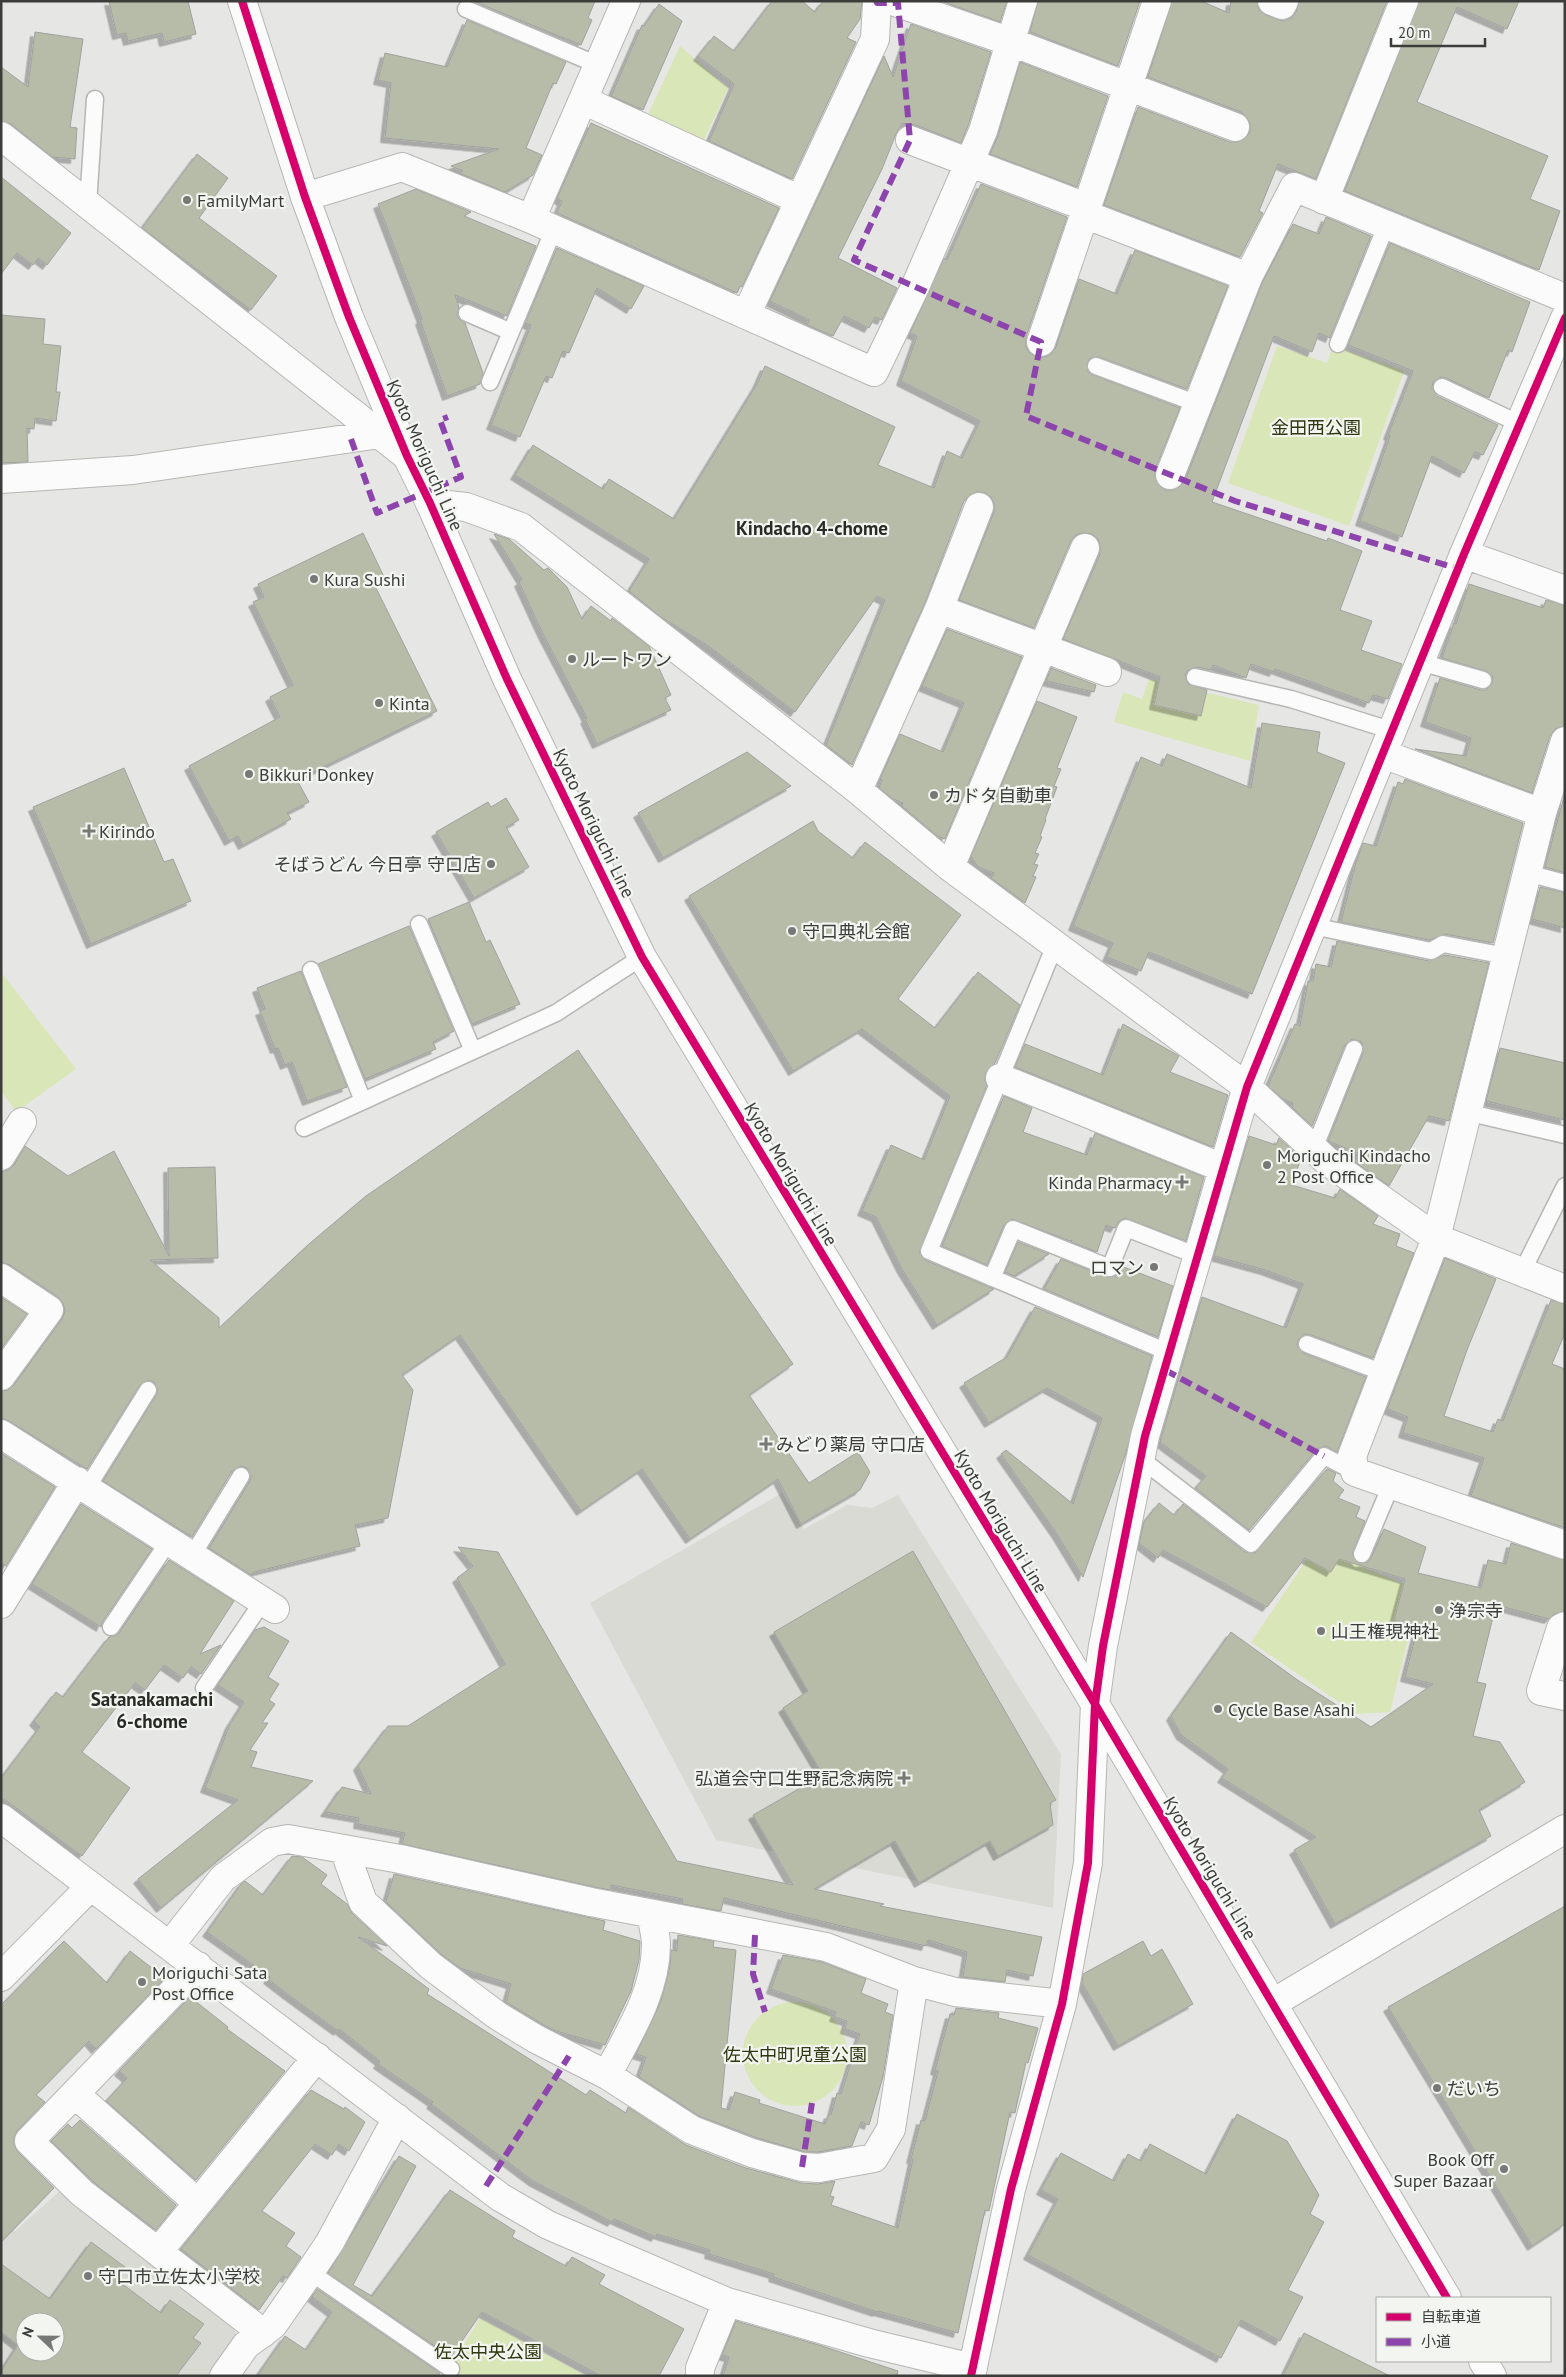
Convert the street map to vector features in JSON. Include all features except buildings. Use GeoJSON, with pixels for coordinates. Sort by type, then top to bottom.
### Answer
{"type":"FeatureCollection","features":[{"type":"Feature","properties":{"kind":"street","name":"Kyoto Moriguchi Line"},"geometry":{"type":"LineString","coordinates":[[242,1],[305,197],[349,317],[407,456],[508,678],[642,957],[1095,1704],[1445,2297]]}},
{"type":"Feature","properties":{"kind":"street"},"geometry":{"type":"LineString","coordinates":[[542,224],[583,100],[626,1]]}},
{"type":"Feature","properties":{"kind":"street"},"geometry":{"type":"LineString","coordinates":[[305,197],[402,167],[542,224],[874,372],[915,287],[983,131],[1023,1]]}},
{"type":"Feature","properties":{"kind":"street"},"geometry":{"type":"LineString","coordinates":[[1041,342],[1157,1]]}},
{"type":"Feature","properties":{"kind":"street"},"geometry":{"type":"LineString","coordinates":[[1272,1],[1282,5],[1284,1]]}},
{"type":"Feature","properties":{"kind":"street"},"geometry":{"type":"LineString","coordinates":[[1324,200],[1404,1]]}},
{"type":"Feature","properties":{"kind":"street"},"geometry":{"type":"LineString","coordinates":[[746,315],[875,39],[887,3],[1011,42],[1235,127]]}},
{"type":"Feature","properties":{"kind":"street"},"geometry":{"type":"LineString","coordinates":[[583,100],[800,200]]}},
{"type":"Feature","properties":{"kind":"street"},"geometry":{"type":"LineString","coordinates":[[1,136],[407,456]]}},
{"type":"Feature","properties":{"kind":"street"},"geometry":{"type":"LineString","coordinates":[[910,140],[1248,277]]}},
{"type":"Feature","properties":{"kind":"street"},"geometry":{"type":"LineString","coordinates":[[1170,474],[1248,277],[1294,187],[1565,298]]}},
{"type":"Feature","properties":{"kind":"street"},"geometry":{"type":"LineString","coordinates":[[1,1818],[500,2197],[548,2225],[727,2302],[972,2372],[1011,2188],[1062,2004],[1088,1863],[1095,1704],[1103,1646],[1145,1436],[1247,1087],[1464,554],[1520,424],[1556,366],[1565,318]]}},
{"type":"Feature","properties":{"kind":"street"},"geometry":{"type":"LineString","coordinates":[[1,479],[133,470],[380,434]]}},
{"type":"Feature","properties":{"kind":"street"},"geometry":{"type":"LineString","coordinates":[[430,503],[466,507],[521,527],[858,790],[950,867],[1247,1087],[1327,1161],[1436,1238],[1565,1289]]}},
{"type":"Feature","properties":{"kind":"street"},"geometry":{"type":"LineString","coordinates":[[858,790],[939,609],[980,506]]}},
{"type":"Feature","properties":{"kind":"street"},"geometry":{"type":"LineString","coordinates":[[950,867],[1085,548]]}},
{"type":"Feature","properties":{"kind":"street"},"geometry":{"type":"LineString","coordinates":[[1464,554],[1565,590]]}},
{"type":"Feature","properties":{"kind":"street"},"geometry":{"type":"LineString","coordinates":[[939,609],[1041,649],[1107,672]]}},
{"type":"Feature","properties":{"kind":"street"},"geometry":{"type":"LineString","coordinates":[[1565,740],[1542,813],[1436,1238],[1352,1456],[1355,1472],[1565,1545]]}},
{"type":"Feature","properties":{"kind":"street"},"geometry":{"type":"LineString","coordinates":[[1388,742],[1542,813]]}},
{"type":"Feature","properties":{"kind":"street"},"geometry":{"type":"LineString","coordinates":[[1000,1078],[1223,1168]]}},
{"type":"Feature","properties":{"kind":"street"},"geometry":{"type":"LineString","coordinates":[[1,1156],[22,1122]]}},
{"type":"Feature","properties":{"kind":"street"},"geometry":{"type":"LineString","coordinates":[[1,1278],[49,1310],[1,1376]]}},
{"type":"Feature","properties":{"kind":"street"},"geometry":{"type":"LineString","coordinates":[[1,1434],[269,1605]]}},
{"type":"Feature","properties":{"kind":"street"},"geometry":{"type":"LineString","coordinates":[[1,1604],[82,1484]]}},
{"type":"Feature","properties":{"kind":"street"},"geometry":{"type":"LineString","coordinates":[[1565,1626],[1561,1628],[1542,1691],[1565,1696]]}},
{"type":"Feature","properties":{"kind":"street"},"geometry":{"type":"LineString","coordinates":[[1273,2003],[1562,1837]]}},
{"type":"Feature","properties":{"kind":"street"},"geometry":{"type":"LineString","coordinates":[[170,1945],[223,1878],[272,1842],[288,1839],[400,1859],[651,1915],[826,1948],[914,1981],[955,1992],[1062,2004]]}},
{"type":"Feature","properties":{"kind":"street"},"geometry":{"type":"LineString","coordinates":[[344,1849],[363,1902],[431,1966],[498,2016],[536,2039],[608,2075],[692,2130],[778,2162],[819,2168],[874,2158],[891,2129],[914,1981]]}},
{"type":"Feature","properties":{"kind":"street"},"geometry":{"type":"LineString","coordinates":[[1,1977],[91,1886]]}},
{"type":"Feature","properties":{"kind":"street"},"geometry":{"type":"LineString","coordinates":[[608,2075],[644,2003],[654,1974],[656,1944],[651,1915]]}},
{"type":"Feature","properties":{"kind":"street"},"geometry":{"type":"LineString","coordinates":[[198,1966],[76,2095],[29,2141],[82,2193],[263,2333]]}},
{"type":"Feature","properties":{"kind":"street"},"geometry":{"type":"LineString","coordinates":[[158,2252],[317,2057]]}},
{"type":"Feature","properties":{"kind":"street"},"geometry":{"type":"LineString","coordinates":[[76,2095],[198,2204]]}},
{"type":"Feature","properties":{"kind":"street"},"geometry":{"type":"LineString","coordinates":[[224,2376],[246,2345],[273,2325],[310,2272],[330,2242],[397,2118]]}},
{"type":"Feature","properties":{"kind":"street"},"geometry":{"type":"LineString","coordinates":[[700,2376],[700,2368],[727,2302]]}},
{"type":"Feature","properties":{"kind":"street"},"geometry":{"type":"LineString","coordinates":[[1484,2362],[1492,2376]]}},
{"type":"Feature","properties":{"kind":"lane"},"geometry":{"type":"LineString","coordinates":[[466,9],[598,65]]}},
{"type":"Feature","properties":{"kind":"lane"},"geometry":{"type":"LineString","coordinates":[[88,204],[95,99]]}},
{"type":"Feature","properties":{"kind":"lane"},"geometry":{"type":"LineString","coordinates":[[490,382],[511,332],[542,224]]}},
{"type":"Feature","properties":{"kind":"lane"},"geometry":{"type":"LineString","coordinates":[[1338,344],[1386,226]]}},
{"type":"Feature","properties":{"kind":"lane"},"geometry":{"type":"LineString","coordinates":[[467,313],[511,332]]}},
{"type":"Feature","properties":{"kind":"lane"},"geometry":{"type":"LineString","coordinates":[[1096,366],[1198,404]]}},
{"type":"Feature","properties":{"kind":"lane"},"geometry":{"type":"LineString","coordinates":[[1442,388],[1520,424]]}},
{"type":"Feature","properties":{"kind":"lane"},"geometry":{"type":"LineString","coordinates":[[1420,662],[1483,680]]}},
{"type":"Feature","properties":{"kind":"lane"},"geometry":{"type":"LineString","coordinates":[[1194,677],[1291,699],[1388,742]]}},
{"type":"Feature","properties":{"kind":"lane"},"geometry":{"type":"LineString","coordinates":[[1527,873],[1565,883]]}},
{"type":"Feature","properties":{"kind":"lane"},"geometry":{"type":"LineString","coordinates":[[420,924],[474,1050]]}},
{"type":"Feature","properties":{"kind":"lane"},"geometry":{"type":"LineString","coordinates":[[1313,926],[1431,951],[1444,944],[1506,956]]}},
{"type":"Feature","properties":{"kind":"lane"},"geometry":{"type":"LineString","coordinates":[[1055,945],[929,1251],[1170,1353]]}},
{"type":"Feature","properties":{"kind":"lane"},"geometry":{"type":"LineString","coordinates":[[304,1128],[556,1012],[642,957]]}},
{"type":"Feature","properties":{"kind":"lane"},"geometry":{"type":"LineString","coordinates":[[311,970],[363,1101]]}},
{"type":"Feature","properties":{"kind":"lane"},"geometry":{"type":"LineString","coordinates":[[1314,1149],[1354,1049]]}},
{"type":"Feature","properties":{"kind":"lane"},"geometry":{"type":"LineString","coordinates":[[1466,1112],[1565,1135]]}},
{"type":"Feature","properties":{"kind":"lane"},"geometry":{"type":"LineString","coordinates":[[1522,1272],[1565,1186]]}},
{"type":"Feature","properties":{"kind":"lane"},"geometry":{"type":"LineString","coordinates":[[992,1278],[1013,1229],[1110,1268],[1126,1228],[1198,1256]]}},
{"type":"Feature","properties":{"kind":"lane"},"geometry":{"type":"LineString","coordinates":[[1307,1344],[1384,1373]]}},
{"type":"Feature","properties":{"kind":"lane"},"geometry":{"type":"LineString","coordinates":[[82,1484],[148,1390]]}},
{"type":"Feature","properties":{"kind":"lane"},"geometry":{"type":"LineString","coordinates":[[1141,1460],[1252,1544],[1324,1456],[1355,1472]]}},
{"type":"Feature","properties":{"kind":"lane"},"geometry":{"type":"LineString","coordinates":[[192,1556],[241,1476]]}},
{"type":"Feature","properties":{"kind":"lane"},"geometry":{"type":"LineString","coordinates":[[1362,1554],[1391,1484]]}},
{"type":"Feature","properties":{"kind":"lane"},"geometry":{"type":"LineString","coordinates":[[111,1628],[169,1541]]}},
{"type":"Feature","properties":{"kind":"lane"},"geometry":{"type":"LineString","coordinates":[[204,1688],[269,1605]]}},
{"type":"Feature","properties":{"kind":"lane"},"geometry":{"type":"LineString","coordinates":[[310,2272],[450,2369]]}},
{"type":"Feature","properties":{"kind":"shaded area"},"geometry":{"type":"Polygon","coordinates":[[[782,1493],[804,1529],[847,1505],[872,1508],[898,1495],[1061,1754],[1053,1908],[716,1840],[590,1603],[782,1493]]]}},
{"type":"Feature","properties":{"kind":"shaded area","name":"守口市立佐太小学校"},"geometry":{"type":"Polygon","coordinates":[[[63,2188],[232,2320],[237,2338],[209,2376],[1,2376],[1,2213],[15,2231],[63,2188]]]}},
{"type":"Feature","properties":{"kind":"green space"},"geometry":{"type":"Polygon","coordinates":[[[680,46],[728,88],[703,142],[647,117],[680,46]]]}},
{"type":"Feature","properties":{"kind":"green space","name":"金田西公園"},"geometry":{"type":"Polygon","coordinates":[[[1277,346],[1327,363],[1333,346],[1404,371],[1349,526],[1228,483],[1277,346]]]}},
{"type":"Feature","properties":{"kind":"green space"},"geometry":{"type":"Polygon","coordinates":[[[1149,679],[1259,705],[1250,761],[1114,722],[1123,692],[1142,699],[1149,679]]]}},
{"type":"Feature","properties":{"kind":"green space"},"geometry":{"type":"Polygon","coordinates":[[[1,972],[76,1069],[16,1112],[1,1091],[1,972]]]}},
{"type":"Feature","properties":{"kind":"green space"},"geometry":{"type":"Polygon","coordinates":[[[1314,1549],[1351,1564],[1359,1553],[1369,1557],[1365,1568],[1420,1591],[1390,1712],[1356,1714],[1251,1642],[1314,1549]]]}},
{"type":"Feature","properties":{"kind":"green space","name":"佐太中町児童公園"},"geometry":{"type":"Polygon","coordinates":[[[795,2002],[815,2006],[824,2011],[838,2025],[843,2034],[847,2054],[843,2074],[838,2083],[824,2097],[815,2102],[795,2106],[775,2102],[766,2097],[752,2083],[747,2074],[743,2054],[747,2034],[752,2025],[766,2011],[775,2006],[795,2002]]]}},
{"type":"Feature","properties":{"kind":"green space","name":"佐太中央公園"},"geometry":{"type":"Polygon","coordinates":[[[480,2318],[586,2376],[445,2376],[480,2318]]]}},
{"type":"Feature","properties":{"kind":"marked path"},"geometry":{"type":"LineString","coordinates":[[876,1],[877,3],[898,3],[910,140],[854,260],[1041,342],[1026,416],[1235,501],[1459,569]]}},
{"type":"Feature","properties":{"kind":"marked path"},"geometry":{"type":"LineString","coordinates":[[351,439],[377,513],[461,477],[440,420],[448,417]]}},
{"type":"Feature","properties":{"kind":"marked path"},"geometry":{"type":"LineString","coordinates":[[1165,1370],[1324,1456]]}},
{"type":"Feature","properties":{"kind":"marked path"},"geometry":{"type":"LineString","coordinates":[[755,1935],[753,1974],[765,2012]]}},
{"type":"Feature","properties":{"kind":"marked path"},"geometry":{"type":"LineString","coordinates":[[486,2186],[569,2056]]}},
{"type":"Feature","properties":{"kind":"marked path"},"geometry":{"type":"LineString","coordinates":[[802,2167],[812,2103]]}},
{"type":"Feature","properties":{"kind":"cycle path"},"geometry":{"type":"LineString","coordinates":[[242,1],[305,197],[349,317],[407,456],[430,503],[507,679],[642,957],[1095,1704],[1446,2297]]}},
{"type":"Feature","properties":{"kind":"cycle path"},"geometry":{"type":"LineString","coordinates":[[971,2376],[1011,2189],[1062,2004],[1088,1863],[1095,1704],[1103,1646],[1145,1436],[1247,1087],[1464,554],[1565,318]]}},
{"type":"Feature","properties":{"kind":"place","name":"FamilyMart"},"geometry":{"type":"Point","coordinates":[187,200]}},
{"type":"Feature","properties":{"kind":"place","name":"Kura Sushi"},"geometry":{"type":"Point","coordinates":[314,579]}},
{"type":"Feature","properties":{"kind":"place","name":"ルートワン"},"geometry":{"type":"Point","coordinates":[572,659]}},
{"type":"Feature","properties":{"kind":"place","name":"Kinta"},"geometry":{"type":"Point","coordinates":[379,703]}},
{"type":"Feature","properties":{"kind":"place","name":"Bikkuri Donkey"},"geometry":{"type":"Point","coordinates":[249,774]}},
{"type":"Feature","properties":{"kind":"place","name":"カドタ自動車"},"geometry":{"type":"Point","coordinates":[934,795]}},
{"type":"Feature","properties":{"kind":"place","name":"Kirindo"},"geometry":{"type":"Point","coordinates":[89,831]}},
{"type":"Feature","properties":{"kind":"place","name":"そばうどん 今日亭 守口店"},"geometry":{"type":"Point","coordinates":[491,864]}},
{"type":"Feature","properties":{"kind":"place","name":"守口典礼会館"},"geometry":{"type":"Point","coordinates":[792,931]}},
{"type":"Feature","properties":{"kind":"place","name":"Moriguchi Kindacho 2 Post Office"},"geometry":{"type":"Point","coordinates":[1267,1165]}},
{"type":"Feature","properties":{"kind":"place","name":"Kinda Pharmacy"},"geometry":{"type":"Point","coordinates":[1182,1182]}},
{"type":"Feature","properties":{"kind":"place","name":"ロマン"},"geometry":{"type":"Point","coordinates":[1154,1267]}},
{"type":"Feature","properties":{"kind":"place","name":"みどり薬局 守口店"},"geometry":{"type":"Point","coordinates":[766,1444]}},
{"type":"Feature","properties":{"kind":"place","name":"浄宗寺"},"geometry":{"type":"Point","coordinates":[1439,1610]}},
{"type":"Feature","properties":{"kind":"place","name":"山王権現神社"},"geometry":{"type":"Point","coordinates":[1321,1631]}},
{"type":"Feature","properties":{"kind":"place","name":"Cycle Base Asahi"},"geometry":{"type":"Point","coordinates":[1218,1709]}},
{"type":"Feature","properties":{"kind":"place","name":"弘道会守口生野記念病院"},"geometry":{"type":"Point","coordinates":[904,1778]}},
{"type":"Feature","properties":{"kind":"place","name":"Moriguchi Sata Post Office"},"geometry":{"type":"Point","coordinates":[142,1982]}},
{"type":"Feature","properties":{"kind":"place","name":"だいち"},"geometry":{"type":"Point","coordinates":[1437,2088]}},
{"type":"Feature","properties":{"kind":"place","name":"Book Off Super Bazaar"},"geometry":{"type":"Point","coordinates":[1504,2169]}},
{"type":"Feature","properties":{"kind":"place","name":"守口市立佐太小学校"},"geometry":{"type":"Point","coordinates":[88,2276]}},
{"type":"Feature","properties":{"kind":"district","name":"Kindacho 4-chome"},"geometry":{"type":"Point","coordinates":[812,528]}},
{"type":"Feature","properties":{"kind":"district","name":"Satanakamachi 6-chome"},"geometry":{"type":"Point","coordinates":[152,1710]}}]}
